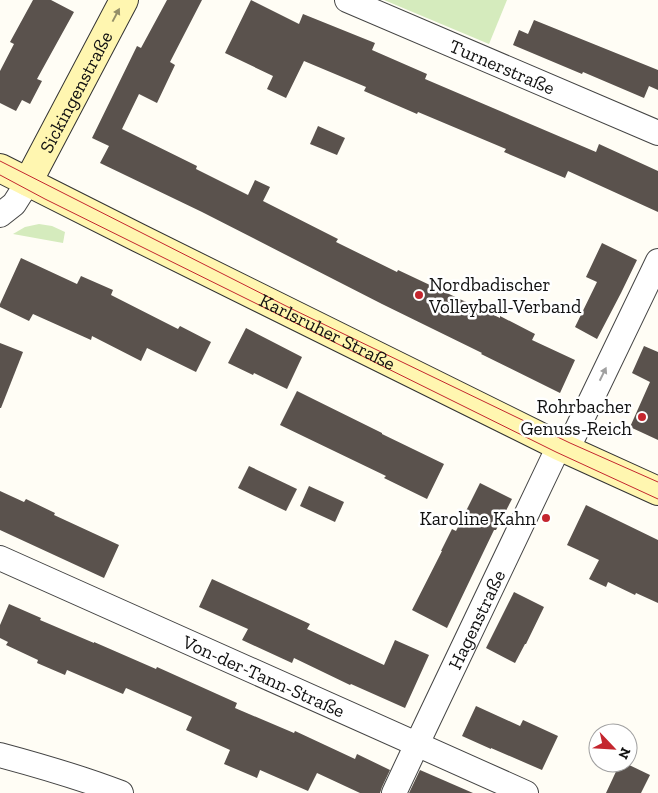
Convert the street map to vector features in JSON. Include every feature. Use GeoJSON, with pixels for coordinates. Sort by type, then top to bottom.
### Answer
{"type":"FeatureCollection","features":[{"type":"Feature","properties":{"kind":"main road","name":"Sickingenstraße"},"geometry":{"type":"LineString","coordinates":[[28,182],[124,0]]}},
{"type":"Feature","properties":{"kind":"main road","name":"Karlsruher Straße"},"geometry":{"type":"LineString","coordinates":[[0,168],[563,448],[658,491]]}},
{"type":"Feature","properties":{"kind":"street","name":"Turnerstraße"},"geometry":{"type":"LineString","coordinates":[[347,0],[658,133]]}},
{"type":"Feature","properties":{"kind":"street"},"geometry":{"type":"LineString","coordinates":[[0,215],[14,204],[28,182]]}},
{"type":"Feature","properties":{"kind":"street","name":"Hagenstraße"},"geometry":{"type":"LineString","coordinates":[[394,793],[416,744],[563,448],[658,262]]}},
{"type":"Feature","properties":{"kind":"street","name":"Von-der-Tann-Straße"},"geometry":{"type":"LineString","coordinates":[[0,558],[526,793]]}},
{"type":"Feature","properties":{"kind":"street"},"geometry":{"type":"LineString","coordinates":[[0,755],[121,793]]}},
{"type":"Feature","properties":{"kind":"green space"},"geometry":{"type":"Polygon","coordinates":[[[384,0],[507,0],[489,44],[384,0]]]}},
{"type":"Feature","properties":{"kind":"green space"},"geometry":{"type":"Polygon","coordinates":[[[39,224],[52,226],[65,232],[63,243],[13,234],[25,227],[39,224]]]}},
{"type":"Feature","properties":{"kind":"building"},"geometry":{"type":"Polygon","coordinates":[[[33,0],[51,0],[74,12],[37,79],[42,81],[30,104],[22,100],[16,111],[0,103],[0,71],[14,44],[10,42],[33,0]]]}},
{"type":"Feature","properties":{"kind":"building"},"geometry":{"type":"Polygon","coordinates":[[[167,0],[202,0],[170,62],[175,65],[157,103],[139,94],[122,129],[197,166],[196,169],[248,195],[255,180],[270,187],[263,201],[338,239],[336,242],[397,272],[398,270],[500,318],[500,316],[535,334],[532,340],[575,360],[560,393],[202,212],[100,163],[109,146],[92,138],[137,46],[141,48],[167,0]]]}},
{"type":"Feature","properties":{"kind":"building"},"geometry":{"type":"Polygon","coordinates":[[[251,0],[299,24],[303,14],[375,43],[372,50],[427,74],[425,79],[596,152],[599,144],[658,171],[658,212],[568,171],[565,178],[504,152],[506,149],[364,91],[366,87],[304,61],[286,98],[267,89],[273,76],[225,53],[251,0]]]}},
{"type":"Feature","properties":{"kind":"building"},"geometry":{"type":"Polygon","coordinates":[[[534,20],[658,70],[658,90],[649,86],[644,98],[513,45],[519,30],[528,34],[534,20]]]}},
{"type":"Feature","properties":{"kind":"building"},"geometry":{"type":"Polygon","coordinates":[[[318,126],[345,138],[337,155],[310,144],[318,126]]]}},
{"type":"Feature","properties":{"kind":"building"},"geometry":{"type":"Polygon","coordinates":[[[602,243],[637,260],[597,339],[575,327],[597,282],[586,277],[602,243]]]}},
{"type":"Feature","properties":{"kind":"building"},"geometry":{"type":"Polygon","coordinates":[[[21,258],[77,284],[81,276],[113,290],[111,295],[178,329],[180,326],[211,342],[196,372],[147,348],[141,361],[92,336],[91,340],[33,314],[29,321],[0,307],[21,258]]]}},
{"type":"Feature","properties":{"kind":"building"},"geometry":{"type":"Polygon","coordinates":[[[246,328],[302,357],[287,389],[228,363],[246,328]]]}},
{"type":"Feature","properties":{"kind":"building"},"geometry":{"type":"Polygon","coordinates":[[[0,343],[23,352],[1,408],[0,408],[0,343]]]}},
{"type":"Feature","properties":{"kind":"building"},"geometry":{"type":"Polygon","coordinates":[[[644,346],[658,352],[658,440],[630,427],[650,382],[632,373],[644,346]]]}},
{"type":"Feature","properties":{"kind":"building"},"geometry":{"type":"Polygon","coordinates":[[[297,391],[444,464],[427,499],[384,478],[386,476],[280,425],[297,391]]]}},
{"type":"Feature","properties":{"kind":"building"},"geometry":{"type":"Polygon","coordinates":[[[249,466],[297,489],[286,511],[238,488],[249,466]]]}},
{"type":"Feature","properties":{"kind":"building"},"geometry":{"type":"Polygon","coordinates":[[[480,483],[512,499],[496,530],[494,530],[447,628],[412,610],[452,529],[456,531],[480,483]]]}},
{"type":"Feature","properties":{"kind":"building"},"geometry":{"type":"Polygon","coordinates":[[[309,486],[344,502],[335,522],[300,506],[309,486]]]}},
{"type":"Feature","properties":{"kind":"building"},"geometry":{"type":"Polygon","coordinates":[[[0,491],[24,502],[26,499],[55,513],[54,515],[119,545],[104,578],[0,530],[0,491]]]}},
{"type":"Feature","properties":{"kind":"building"},"geometry":{"type":"Polygon","coordinates":[[[586,505],[658,540],[658,603],[636,593],[635,595],[608,582],[606,587],[589,579],[599,560],[567,545],[586,505]]]}},
{"type":"Feature","properties":{"kind":"building"},"geometry":{"type":"Polygon","coordinates":[[[212,579],[310,624],[307,629],[384,665],[395,640],[429,655],[405,708],[350,685],[294,658],[292,663],[242,640],[248,629],[199,607],[212,579]]]}},
{"type":"Feature","properties":{"kind":"building"},"geometry":{"type":"Polygon","coordinates":[[[514,592],[544,607],[515,663],[486,648],[514,592]]]}},
{"type":"Feature","properties":{"kind":"building"},"geometry":{"type":"Polygon","coordinates":[[[9,604],[41,618],[40,620],[156,669],[157,667],[237,703],[235,708],[294,733],[295,731],[355,759],[357,754],[390,770],[380,793],[360,793],[317,773],[308,791],[260,770],[257,778],[224,764],[230,750],[186,730],[192,717],[126,688],[123,694],[67,670],[65,675],[37,663],[38,660],[6,645],[8,642],[0,638],[0,625],[9,604]]]}},
{"type":"Feature","properties":{"kind":"building"},"geometry":{"type":"Polygon","coordinates":[[[476,706],[520,726],[523,720],[558,736],[542,770],[462,736],[476,706]]]}},
{"type":"Feature","properties":{"kind":"building"},"geometry":{"type":"Polygon","coordinates":[[[638,769],[650,775],[641,793],[606,793],[615,773],[638,773],[638,769]]]}},
{"type":"Feature","properties":{"kind":"building"},"geometry":{"type":"Polygon","coordinates":[[[420,770],[473,793],[409,793],[420,770]]]}},
{"type":"Feature","properties":{"kind":"tram line"},"geometry":{"type":"LineString","coordinates":[[0,161],[292,309],[570,443],[658,482]]}},
{"type":"Feature","properties":{"kind":"tram line"},"geometry":{"type":"LineString","coordinates":[[0,175],[556,452],[658,499]]}},
{"type":"Feature","properties":{"kind":"place","name":"Nordbadischer Volleyball-Verband"},"geometry":{"type":"Point","coordinates":[419,295]}},
{"type":"Feature","properties":{"kind":"place","name":"Rohrbacher Genuss-Reich"},"geometry":{"type":"Point","coordinates":[642,417]}},
{"type":"Feature","properties":{"kind":"place","name":"Karoline Kahn"},"geometry":{"type":"Point","coordinates":[546,518]}}]}
